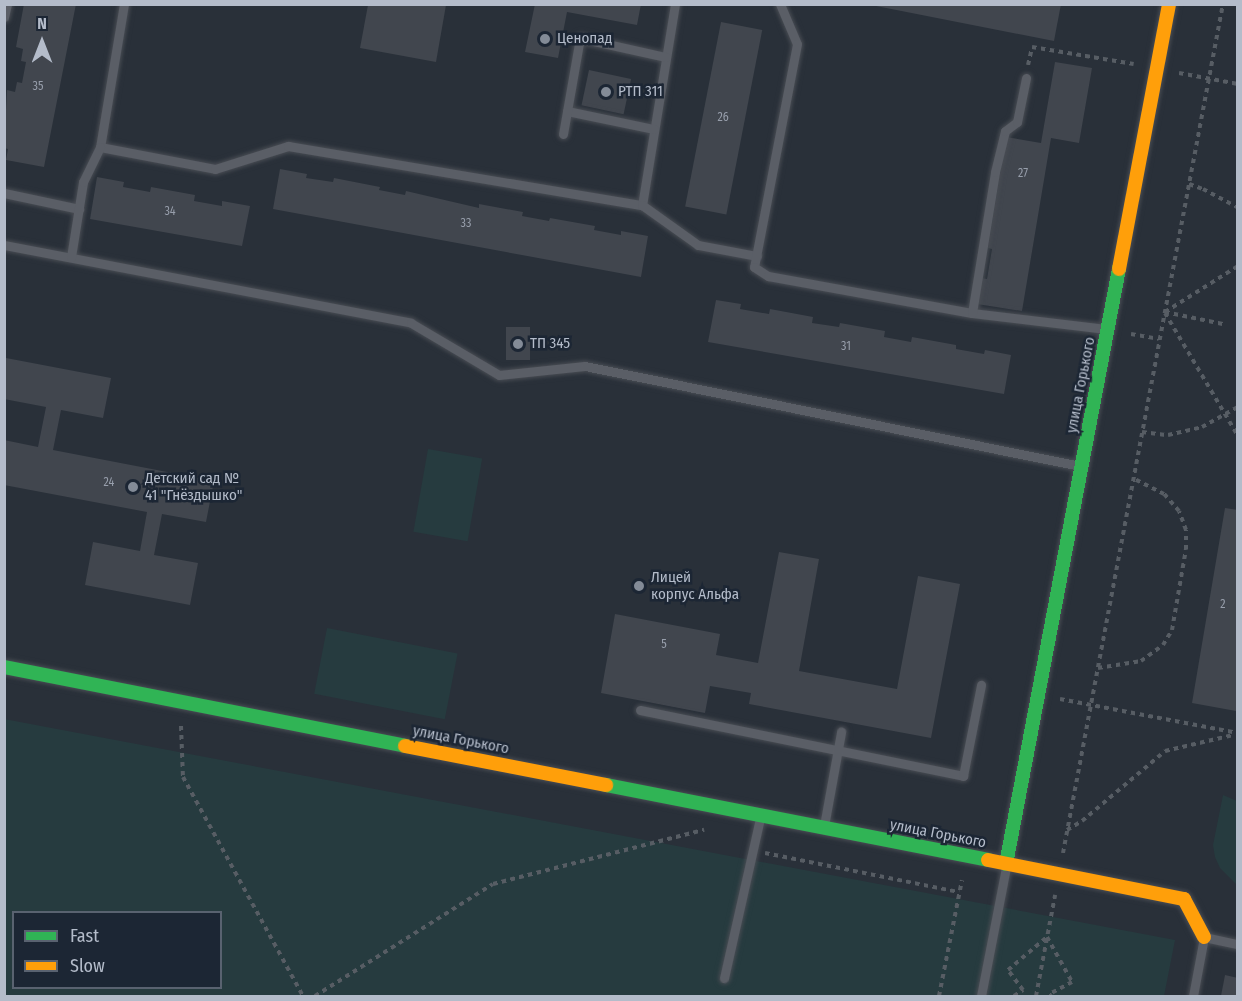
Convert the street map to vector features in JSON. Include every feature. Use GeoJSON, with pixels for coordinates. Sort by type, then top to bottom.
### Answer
{"type":"FeatureCollection","features":[{"type":"Feature","properties":{"kind":"street","name":"улица Горького"},"geometry":{"type":"LineString","coordinates":[[4,667],[1006,864],[1169,4]]}},
{"type":"Feature","properties":{"kind":"street"},"geometry":{"type":"LineString","coordinates":[[1006,864],[1184,899],[1204,937]]}},
{"type":"Feature","properties":{"kind":"lane"},"geometry":{"type":"LineString","coordinates":[[4,17],[7,4]]}},
{"type":"Feature","properties":{"kind":"lane"},"geometry":{"type":"LineString","coordinates":[[71,257],[83,182],[100,147],[124,4]]}},
{"type":"Feature","properties":{"kind":"lane"},"geometry":{"type":"LineString","coordinates":[[642,204],[675,4]]}},
{"type":"Feature","properties":{"kind":"lane"},"geometry":{"type":"LineString","coordinates":[[780,4],[797,44],[754,267],[768,276],[972,313],[1108,330]]}},
{"type":"Feature","properties":{"kind":"lane"},"geometry":{"type":"LineString","coordinates":[[563,134],[580,38],[666,57]]}},
{"type":"Feature","properties":{"kind":"lane"},"geometry":{"type":"LineString","coordinates":[[972,313],[995,172],[1005,131],[1017,122],[1026,78]]}},
{"type":"Feature","properties":{"kind":"lane"},"geometry":{"type":"LineString","coordinates":[[567,111],[654,129]]}},
{"type":"Feature","properties":{"kind":"lane"},"geometry":{"type":"LineString","coordinates":[[100,147],[215,169],[288,146],[642,204],[698,246],[757,256]]}},
{"type":"Feature","properties":{"kind":"lane"},"geometry":{"type":"LineString","coordinates":[[4,193],[79,208]]}},
{"type":"Feature","properties":{"kind":"lane"},"geometry":{"type":"LineString","coordinates":[[4,245],[411,323],[499,375],[585,366],[1083,467]]}},
{"type":"Feature","properties":{"kind":"lane"},"geometry":{"type":"LineString","coordinates":[[640,710],[963,776],[981,685]]}},
{"type":"Feature","properties":{"kind":"lane"},"geometry":{"type":"LineString","coordinates":[[823,828],[841,732]]}},
{"type":"Feature","properties":{"kind":"lane"},"geometry":{"type":"LineString","coordinates":[[724,978],[760,816]]}},
{"type":"Feature","properties":{"kind":"lane"},"geometry":{"type":"LineString","coordinates":[[981,996],[1006,864]]}},
{"type":"Feature","properties":{"kind":"lane"},"geometry":{"type":"LineString","coordinates":[[1192,996],[1204,937],[1238,944]]}},
{"type":"Feature","properties":{"kind":"path"},"geometry":{"type":"LineString","coordinates":[[1036,996],[1223,4]]}},
{"type":"Feature","properties":{"kind":"path"},"geometry":{"type":"LineString","coordinates":[[1026,78],[1032,47],[1238,84]]}},
{"type":"Feature","properties":{"kind":"path"},"geometry":{"type":"LineString","coordinates":[[1189,184],[1238,208]]}},
{"type":"Feature","properties":{"kind":"path"},"geometry":{"type":"LineString","coordinates":[[1165,312],[1238,266]]}},
{"type":"Feature","properties":{"kind":"path"},"geometry":{"type":"LineString","coordinates":[[1165,312],[1223,324]]}},
{"type":"Feature","properties":{"kind":"path"},"geometry":{"type":"LineString","coordinates":[[1165,312],[1238,436]]}},
{"type":"Feature","properties":{"kind":"path"},"geometry":{"type":"LineString","coordinates":[[1108,330],[1160,339]]}},
{"type":"Feature","properties":{"kind":"path"},"geometry":{"type":"LineString","coordinates":[[1142,432],[1168,435],[1202,428],[1238,407]]}},
{"type":"Feature","properties":{"kind":"path"},"geometry":{"type":"LineString","coordinates":[[1098,668],[1140,661],[1162,645],[1172,630],[1186,549],[1186,530],[1179,511],[1164,494],[1133,478]]}},
{"type":"Feature","properties":{"kind":"path"},"geometry":{"type":"LineString","coordinates":[[1038,694],[1237,734]]}},
{"type":"Feature","properties":{"kind":"path"},"geometry":{"type":"LineString","coordinates":[[180,701],[183,777],[303,996]]}},
{"type":"Feature","properties":{"kind":"path"},"geometry":{"type":"LineString","coordinates":[[1067,830],[1082,821],[1165,752],[1237,734]]}},
{"type":"Feature","properties":{"kind":"path"},"geometry":{"type":"LineString","coordinates":[[315,996],[493,885],[716,827]]}},
{"type":"Feature","properties":{"kind":"path"},"geometry":{"type":"LineString","coordinates":[[752,850],[959,892]]}},
{"type":"Feature","properties":{"kind":"path"},"geometry":{"type":"LineString","coordinates":[[939,996],[966,857]]}},
{"type":"Feature","properties":{"kind":"path"},"geometry":{"type":"LineString","coordinates":[[1014,996],[1023,990],[1008,970],[1047,937]]}},
{"type":"Feature","properties":{"kind":"path"},"geometry":{"type":"LineString","coordinates":[[1047,937],[1072,982],[1049,994],[1051,996]]}},
{"type":"Feature","properties":{"kind":"green space"},"geometry":{"type":"Polygon","coordinates":[[[428,449],[482,459],[468,541],[413,532],[428,449]]]}},
{"type":"Feature","properties":{"kind":"green space"},"geometry":{"type":"Polygon","coordinates":[[[327,628],[458,653],[445,719],[314,694],[327,628]]]}},
{"type":"Feature","properties":{"kind":"green space"},"geometry":{"type":"Polygon","coordinates":[[[4,719],[1175,940],[1164,996],[5,996],[4,719]]]}},
{"type":"Feature","properties":{"kind":"green space"},"geometry":{"type":"Polygon","coordinates":[[[1223,795],[1237,801],[1237,885],[1220,868],[1213,845],[1223,795]]]}},
{"type":"Feature","properties":{"kind":"building"},"geometry":{"type":"Polygon","coordinates":[[[24,4],[76,4],[44,167],[6,160],[8,149],[4,148],[7,90],[15,92],[17,82],[22,83],[26,62],[21,61],[23,49],[16,47],[24,4]]]}},
{"type":"Feature","properties":{"kind":"building","name":"Ценопад"},"geometry":{"type":"Polygon","coordinates":[[[535,4],[641,4],[637,25],[567,12],[558,58],[525,52],[535,4]]]}},
{"type":"Feature","properties":{"kind":"building"},"geometry":{"type":"Polygon","coordinates":[[[866,4],[1061,4],[1054,41],[866,4]]]}},
{"type":"Feature","properties":{"kind":"building"},"geometry":{"type":"Polygon","coordinates":[[[368,5],[446,5],[436,62],[360,48],[368,5]]]}},
{"type":"Feature","properties":{"kind":"building"},"geometry":{"type":"Polygon","coordinates":[[[721,22],[762,30],[726,215],[685,207],[721,22]]]}},
{"type":"Feature","properties":{"kind":"building"},"geometry":{"type":"Polygon","coordinates":[[[1055,62],[1092,68],[1079,143],[1051,138],[1022,311],[977,304],[981,278],[987,279],[992,249],[988,248],[1006,137],[1041,143],[1055,62]]]}},
{"type":"Feature","properties":{"kind":"building","name":"РТП 311"},"geometry":{"type":"Polygon","coordinates":[[[589,70],[631,79],[624,114],[582,105],[589,70]]]}},
{"type":"Feature","properties":{"kind":"building"},"geometry":{"type":"Polygon","coordinates":[[[280,169],[307,174],[306,178],[333,182],[334,178],[380,187],[379,190],[405,195],[406,191],[479,208],[479,204],[523,212],[522,216],[549,221],[550,218],[595,226],[594,230],[621,235],[621,231],[648,236],[641,277],[273,209],[280,169]]]}},
{"type":"Feature","properties":{"kind":"building"},"geometry":{"type":"Polygon","coordinates":[[[97,177],[124,182],[123,187],[150,192],[151,187],[195,195],[194,201],[222,206],[222,201],[250,206],[242,246],[90,219],[97,177]]]}},
{"type":"Feature","properties":{"kind":"building"},"geometry":{"type":"Polygon","coordinates":[[[716,300],[741,304],[740,309],[769,314],[770,309],[813,317],[812,323],[839,327],[840,323],[885,331],[884,337],[911,342],[912,337],[956,345],[956,349],[984,354],[985,350],[1011,355],[1004,394],[708,342],[716,300]]]}},
{"type":"Feature","properties":{"kind":"building","name":"ТП 345"},"geometry":{"type":"Polygon","coordinates":[[[506,327],[530,327],[530,360],[506,360],[506,327]]]}},
{"type":"Feature","properties":{"kind":"building"},"geometry":{"type":"Polygon","coordinates":[[[6,358],[111,378],[103,418],[61,410],[53,450],[214,481],[206,522],[162,514],[154,555],[198,563],[190,605],[85,585],[93,542],[140,551],[147,512],[4,485],[4,440],[38,447],[46,407],[4,399],[6,358]]]}},
{"type":"Feature","properties":{"kind":"building"},"geometry":{"type":"Polygon","coordinates":[[[1225,508],[1238,510],[1236,711],[1192,703],[1225,508]]]}},
{"type":"Feature","properties":{"kind":"building","name":"Лицей корпус Альфа"},"geometry":{"type":"Polygon","coordinates":[[[779,552],[819,559],[799,671],[897,689],[918,576],[960,584],[931,738],[749,704],[751,693],[710,686],[705,713],[601,693],[615,614],[720,634],[716,655],[758,663],[779,552]]]}},
{"type":"Feature","properties":{"kind":"building"},"geometry":{"type":"Polygon","coordinates":[[[1225,975],[1238,978],[1238,996],[1221,996],[1225,975]]]}},
{"type":"Feature","properties":{"kind":"traffic: fast"},"geometry":{"type":"LineString","coordinates":[[1006,864],[1119,269]]}},
{"type":"Feature","properties":{"kind":"traffic: fast"},"geometry":{"type":"LineString","coordinates":[[4,667],[405,746]]}},
{"type":"Feature","properties":{"kind":"traffic: fast"},"geometry":{"type":"LineString","coordinates":[[606,785],[988,860]]}},
{"type":"Feature","properties":{"kind":"traffic: slow"},"geometry":{"type":"LineString","coordinates":[[1119,269],[1169,4]]}},
{"type":"Feature","properties":{"kind":"traffic: slow"},"geometry":{"type":"LineString","coordinates":[[405,746],[606,785]]}},
{"type":"Feature","properties":{"kind":"traffic: slow"},"geometry":{"type":"LineString","coordinates":[[988,860],[1184,899],[1204,937]]}},
{"type":"Feature","properties":{"kind":"place","name":"Ценопад"},"geometry":{"type":"Point","coordinates":[545,39]}},
{"type":"Feature","properties":{"kind":"place","name":"РТП 311"},"geometry":{"type":"Point","coordinates":[606,92]}},
{"type":"Feature","properties":{"kind":"place","name":"ТП 345"},"geometry":{"type":"Point","coordinates":[518,344]}},
{"type":"Feature","properties":{"kind":"place","name":"Детский сад № 41 \"Гнёздышко\""},"geometry":{"type":"Point","coordinates":[133,487]}},
{"type":"Feature","properties":{"kind":"place","name":"Лицей корпус Альфа"},"geometry":{"type":"Point","coordinates":[639,586]}}]}
